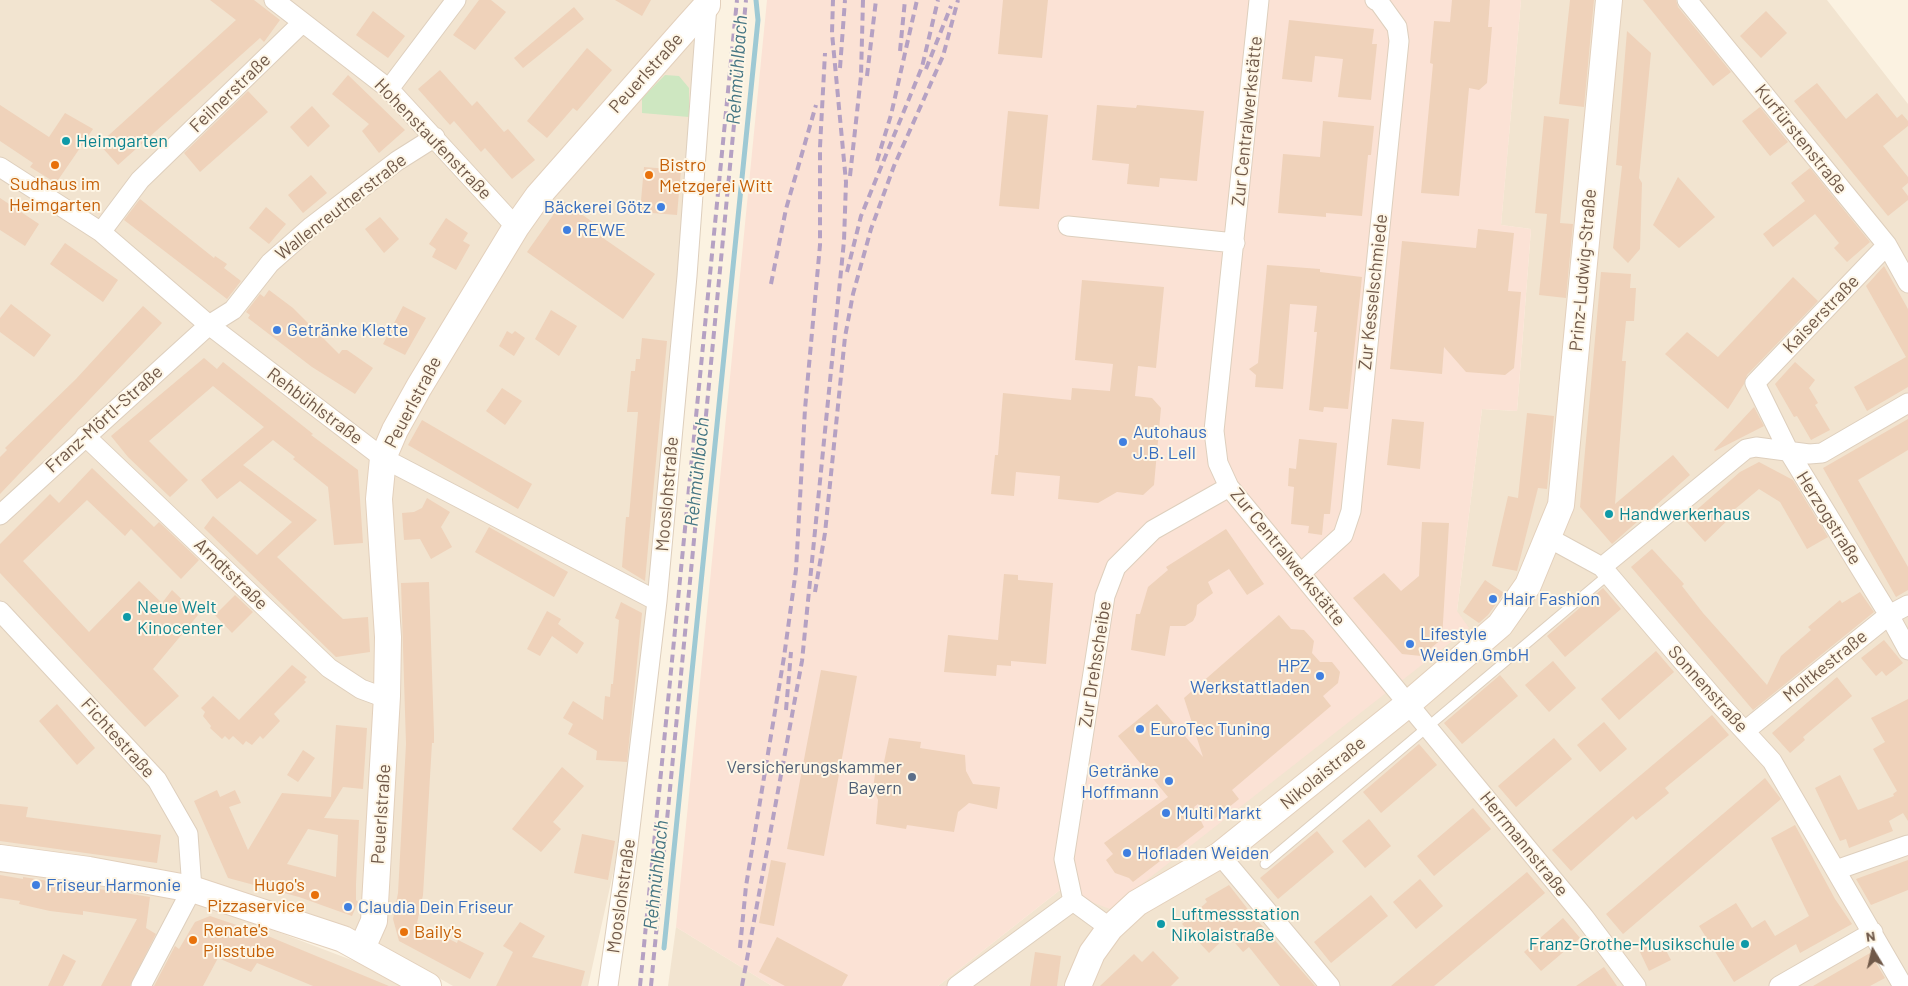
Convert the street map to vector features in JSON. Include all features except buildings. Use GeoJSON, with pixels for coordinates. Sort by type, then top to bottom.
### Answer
{"type":"FeatureCollection","features":[{"type":"Feature","properties":{"kind":"main road","name":"Prinz-Ludwig-Straße"},"geometry":{"type":"LineString","coordinates":[[1549,538],[1561,505],[1608,0]]}},
{"type":"Feature","properties":{"kind":"main road","name":"Peuerlstraße"},"geometry":{"type":"LineString","coordinates":[[362,948],[374,921],[387,696],[388,637],[379,499],[383,458],[395,430],[419,387],[516,227],[538,196],[707,2]]}},
{"type":"Feature","properties":{"kind":"main road","name":"Nikolaistraße"},"geometry":{"type":"LineString","coordinates":[[1078,986],[1092,953],[1110,928],[1137,903],[1220,855],[1408,704],[1500,626],[1528,585],[1549,538]]}},
{"type":"Feature","properties":{"kind":"main road"},"geometry":{"type":"LineString","coordinates":[[0,858],[89,870],[192,889],[329,934],[362,948],[428,986]]}},
{"type":"Feature","properties":{"kind":"street","name":"Hohenstaufenstraße"},"geometry":{"type":"LineString","coordinates":[[274,0],[389,89],[516,227]]}},
{"type":"Feature","properties":{"kind":"street"},"geometry":{"type":"LineString","coordinates":[[389,89],[456,0]]}},
{"type":"Feature","properties":{"kind":"street","name":"Zur Centralwerkstätte"},"geometry":{"type":"LineString","coordinates":[[1259,0],[1214,430],[1218,463],[1229,487],[1408,704]]}},
{"type":"Feature","properties":{"kind":"street","name":"Zur Kesselschmiede"},"geometry":{"type":"LineString","coordinates":[[1301,573],[1343,535],[1351,511],[1399,41],[1397,27],[1379,2],[1375,0]]}},
{"type":"Feature","properties":{"kind":"street","name":"Kurfürstenstraße"},"geometry":{"type":"LineString","coordinates":[[1687,0],[1887,245],[1908,283]]}},
{"type":"Feature","properties":{"kind":"street","name":"Mooslohstraße"},"geometry":{"type":"LineString","coordinates":[[608,986],[628,845],[657,601],[687,276],[707,2]]}},
{"type":"Feature","properties":{"kind":"street","name":"Feilnerstraße"},"geometry":{"type":"LineString","coordinates":[[101,232],[140,180],[302,23]]}},
{"type":"Feature","properties":{"kind":"street","name":"Wallenreutherstraße"},"geometry":{"type":"LineString","coordinates":[[209,325],[233,310],[270,264],[312,226],[397,161],[435,137]]}},
{"type":"Feature","properties":{"kind":"street","name":"Rehbühlstraße"},"geometry":{"type":"LineString","coordinates":[[0,167],[101,232],[209,325],[383,458],[657,601]]}},
{"type":"Feature","properties":{"kind":"street"},"geometry":{"type":"LineString","coordinates":[[1068,226],[1235,243]]}},
{"type":"Feature","properties":{"kind":"street","name":"Kaiserstraße"},"geometry":{"type":"LineString","coordinates":[[1755,383],[1887,245]]}},
{"type":"Feature","properties":{"kind":"street","name":"Franz-Mörtl-Straße"},"geometry":{"type":"LineString","coordinates":[[0,515],[209,325]]}},
{"type":"Feature","properties":{"kind":"street","name":"Herzogstraße"},"geometry":{"type":"LineString","coordinates":[[1755,383],[1789,452],[1889,615],[1908,650]]}},
{"type":"Feature","properties":{"kind":"street"},"geometry":{"type":"LineString","coordinates":[[1605,570],[1746,449],[1756,448],[1809,454],[1822,453],[1908,403]]}},
{"type":"Feature","properties":{"kind":"street","name":"Arndtstraße"},"geometry":{"type":"LineString","coordinates":[[85,436],[329,668],[361,689],[380,696],[387,696]]}},
{"type":"Feature","properties":{"kind":"street","name":"Zur Drehscheibe"},"geometry":{"type":"LineString","coordinates":[[1073,901],[1064,859],[1105,596],[1116,567],[1153,530],[1229,487]]}},
{"type":"Feature","properties":{"kind":"street","name":"Sonnenstraße"},"geometry":{"type":"LineString","coordinates":[[1549,538],[1605,570],[1714,698],[1772,762],[1903,986]]}},
{"type":"Feature","properties":{"kind":"street","name":"Moltkestraße"},"geometry":{"type":"LineString","coordinates":[[1745,731],[1889,615],[1908,605]]}},
{"type":"Feature","properties":{"kind":"street","name":"Fichtestraße"},"geometry":{"type":"LineString","coordinates":[[0,611],[157,780],[188,834],[192,889]]}},
{"type":"Feature","properties":{"kind":"street","name":"Herrmannstraße"},"geometry":{"type":"LineString","coordinates":[[1408,704],[1584,917],[1636,986]]}},
{"type":"Feature","properties":{"kind":"street"},"geometry":{"type":"LineString","coordinates":[[1836,870],[1908,845]]}},
{"type":"Feature","properties":{"kind":"street"},"geometry":{"type":"LineString","coordinates":[[1220,855],[1330,986]]}},
{"type":"Feature","properties":{"kind":"street"},"geometry":{"type":"LineString","coordinates":[[141,986],[192,889]]}},
{"type":"Feature","properties":{"kind":"street"},"geometry":{"type":"LineString","coordinates":[[957,986],[1073,901],[1110,928]]}},
{"type":"Feature","properties":{"kind":"street"},"geometry":{"type":"LineString","coordinates":[[1779,986],[1873,932]]}},
{"type":"Feature","properties":{"kind":"lane"},"geometry":{"type":"LineString","coordinates":[[1264,864],[1605,570]]}},
{"type":"Feature","properties":{"kind":"shaded area"},"geometry":{"type":"Polygon","coordinates":[[[0,0],[694,0],[694,127],[640,712],[614,869],[588,986],[453,986],[397,954],[348,932],[0,863],[0,0]]]}},
{"type":"Feature","properties":{"kind":"shaded area"},"geometry":{"type":"Polygon","coordinates":[[[767,0],[1521,0],[1501,225],[1531,229],[1517,411],[1482,409],[1457,611],[1469,628],[1110,909],[1060,890],[938,986],[772,986],[676,927],[767,0]]]}},
{"type":"Feature","properties":{"kind":"shaded area"},"geometry":{"type":"Polygon","coordinates":[[[1521,0],[1827,0],[1908,104],[1908,986],[938,986],[1060,890],[1457,611],[1482,409],[1517,411],[1531,229],[1501,225],[1521,0]]]}},
{"type":"Feature","properties":{"kind":"shaded area"},"geometry":{"type":"Polygon","coordinates":[[[0,868],[191,899],[370,967],[404,986],[0,986],[0,868]]]}},
{"type":"Feature","properties":{"kind":"shaded area"},"geometry":{"type":"Polygon","coordinates":[[[676,927],[772,986],[668,986],[676,927]]]}},
{"type":"Feature","properties":{"kind":"green space"},"geometry":{"type":"Polygon","coordinates":[[[665,75],[679,76],[689,88],[689,117],[642,113],[642,98],[665,75]]]}},
{"type":"Feature","properties":{"kind":"waterway","name":"Rehmühlbach"},"geometry":{"type":"LineString","coordinates":[[664,948],[758,20],[756,0]]}},
{"type":"Feature","properties":{"kind":"railway"},"geometry":{"type":"LineString","coordinates":[[640,986],[737,0]]}},
{"type":"Feature","properties":{"kind":"railway"},"geometry":{"type":"LineString","coordinates":[[651,986],[746,0]]}},
{"type":"Feature","properties":{"kind":"railway"},"geometry":{"type":"LineString","coordinates":[[742,986],[802,661],[844,241],[846,182],[832,33],[833,0]]}},
{"type":"Feature","properties":{"kind":"railway"},"geometry":{"type":"LineString","coordinates":[[840,68],[845,0]]}},
{"type":"Feature","properties":{"kind":"railway"},"geometry":{"type":"LineString","coordinates":[[850,176],[861,76],[863,0]]}},
{"type":"Feature","properties":{"kind":"railway"},"geometry":{"type":"LineString","coordinates":[[867,76],[876,0]]}},
{"type":"Feature","properties":{"kind":"railway"},"geometry":{"type":"LineString","coordinates":[[900,51],[905,0]]}},
{"type":"Feature","properties":{"kind":"railway"},"geometry":{"type":"LineString","coordinates":[[877,161],[891,115],[917,0]]}},
{"type":"Feature","properties":{"kind":"railway"},"geometry":{"type":"LineString","coordinates":[[847,272],[861,216],[922,67],[938,0]]}},
{"type":"Feature","properties":{"kind":"railway"},"geometry":{"type":"LineString","coordinates":[[815,592],[825,533],[845,337],[853,294],[871,229],[894,166],[943,56],[958,0]]}},
{"type":"Feature","properties":{"kind":"railway"},"geometry":{"type":"LineString","coordinates":[[926,69],[951,6]]}},
{"type":"Feature","properties":{"kind":"railway"},"geometry":{"type":"LineString","coordinates":[[740,948],[746,886],[784,657],[796,570],[805,409],[820,245],[820,147],[825,53]]}},
{"type":"Feature","properties":{"kind":"railway"},"geometry":{"type":"LineString","coordinates":[[771,284],[786,209],[816,105]]}},
{"type":"Feature","properties":{"kind":"railway"},"geometry":{"type":"LineString","coordinates":[[786,710],[791,652]]}},
{"type":"Feature","properties":{"kind":"place","name":"Heimgarten"},"geometry":{"type":"Point","coordinates":[66,141]}},
{"type":"Feature","properties":{"kind":"place","name":"Sudhaus im Heimgarten"},"geometry":{"type":"Point","coordinates":[55,165]}},
{"type":"Feature","properties":{"kind":"place","name":"Bistro Metzgerei Witt"},"geometry":{"type":"Point","coordinates":[649,175]}},
{"type":"Feature","properties":{"kind":"place","name":"Bäckerei Götz"},"geometry":{"type":"Point","coordinates":[661,207]}},
{"type":"Feature","properties":{"kind":"place","name":"REWE"},"geometry":{"type":"Point","coordinates":[567,230]}},
{"type":"Feature","properties":{"kind":"place","name":"Getränke Klette"},"geometry":{"type":"Point","coordinates":[277,330]}},
{"type":"Feature","properties":{"kind":"place","name":"Autohaus J.B. Lell"},"geometry":{"type":"Point","coordinates":[1123,442]}},
{"type":"Feature","properties":{"kind":"place","name":"Handwerkerhaus"},"geometry":{"type":"Point","coordinates":[1609,514]}},
{"type":"Feature","properties":{"kind":"place","name":"Hair Fashion"},"geometry":{"type":"Point","coordinates":[1493,599]}},
{"type":"Feature","properties":{"kind":"place","name":"Neue Welt Kinocenter"},"geometry":{"type":"Point","coordinates":[127,617]}},
{"type":"Feature","properties":{"kind":"place","name":"Lifestyle Weiden GmbH"},"geometry":{"type":"Point","coordinates":[1410,644]}},
{"type":"Feature","properties":{"kind":"place","name":"HPZ Werkstattladen"},"geometry":{"type":"Point","coordinates":[1320,676]}},
{"type":"Feature","properties":{"kind":"place","name":"EuroTec Tuning"},"geometry":{"type":"Point","coordinates":[1140,729]}},
{"type":"Feature","properties":{"kind":"place","name":"Versicherungskammer Bayern"},"geometry":{"type":"Point","coordinates":[912,777]}},
{"type":"Feature","properties":{"kind":"place","name":"Getränke Hoffmann"},"geometry":{"type":"Point","coordinates":[1169,781]}},
{"type":"Feature","properties":{"kind":"place","name":"Multi Markt"},"geometry":{"type":"Point","coordinates":[1166,813]}},
{"type":"Feature","properties":{"kind":"place","name":"Hofladen Weiden"},"geometry":{"type":"Point","coordinates":[1127,853]}},
{"type":"Feature","properties":{"kind":"place","name":"Friseur Harmonie"},"geometry":{"type":"Point","coordinates":[36,885]}},
{"type":"Feature","properties":{"kind":"place","name":"Hugo's Pizzaservice"},"geometry":{"type":"Point","coordinates":[315,895]}},
{"type":"Feature","properties":{"kind":"place","name":"Claudia Dein Friseur"},"geometry":{"type":"Point","coordinates":[348,907]}},
{"type":"Feature","properties":{"kind":"place","name":"Luftmessstation Nikolaistraße"},"geometry":{"type":"Point","coordinates":[1161,924]}},
{"type":"Feature","properties":{"kind":"place","name":"Baily's"},"geometry":{"type":"Point","coordinates":[404,932]}},
{"type":"Feature","properties":{"kind":"place","name":"Renate's Pilsstube"},"geometry":{"type":"Point","coordinates":[193,940]}},
{"type":"Feature","properties":{"kind":"place","name":"Franz-Grothe-Musikschule"},"geometry":{"type":"Point","coordinates":[1745,944]}}]}
